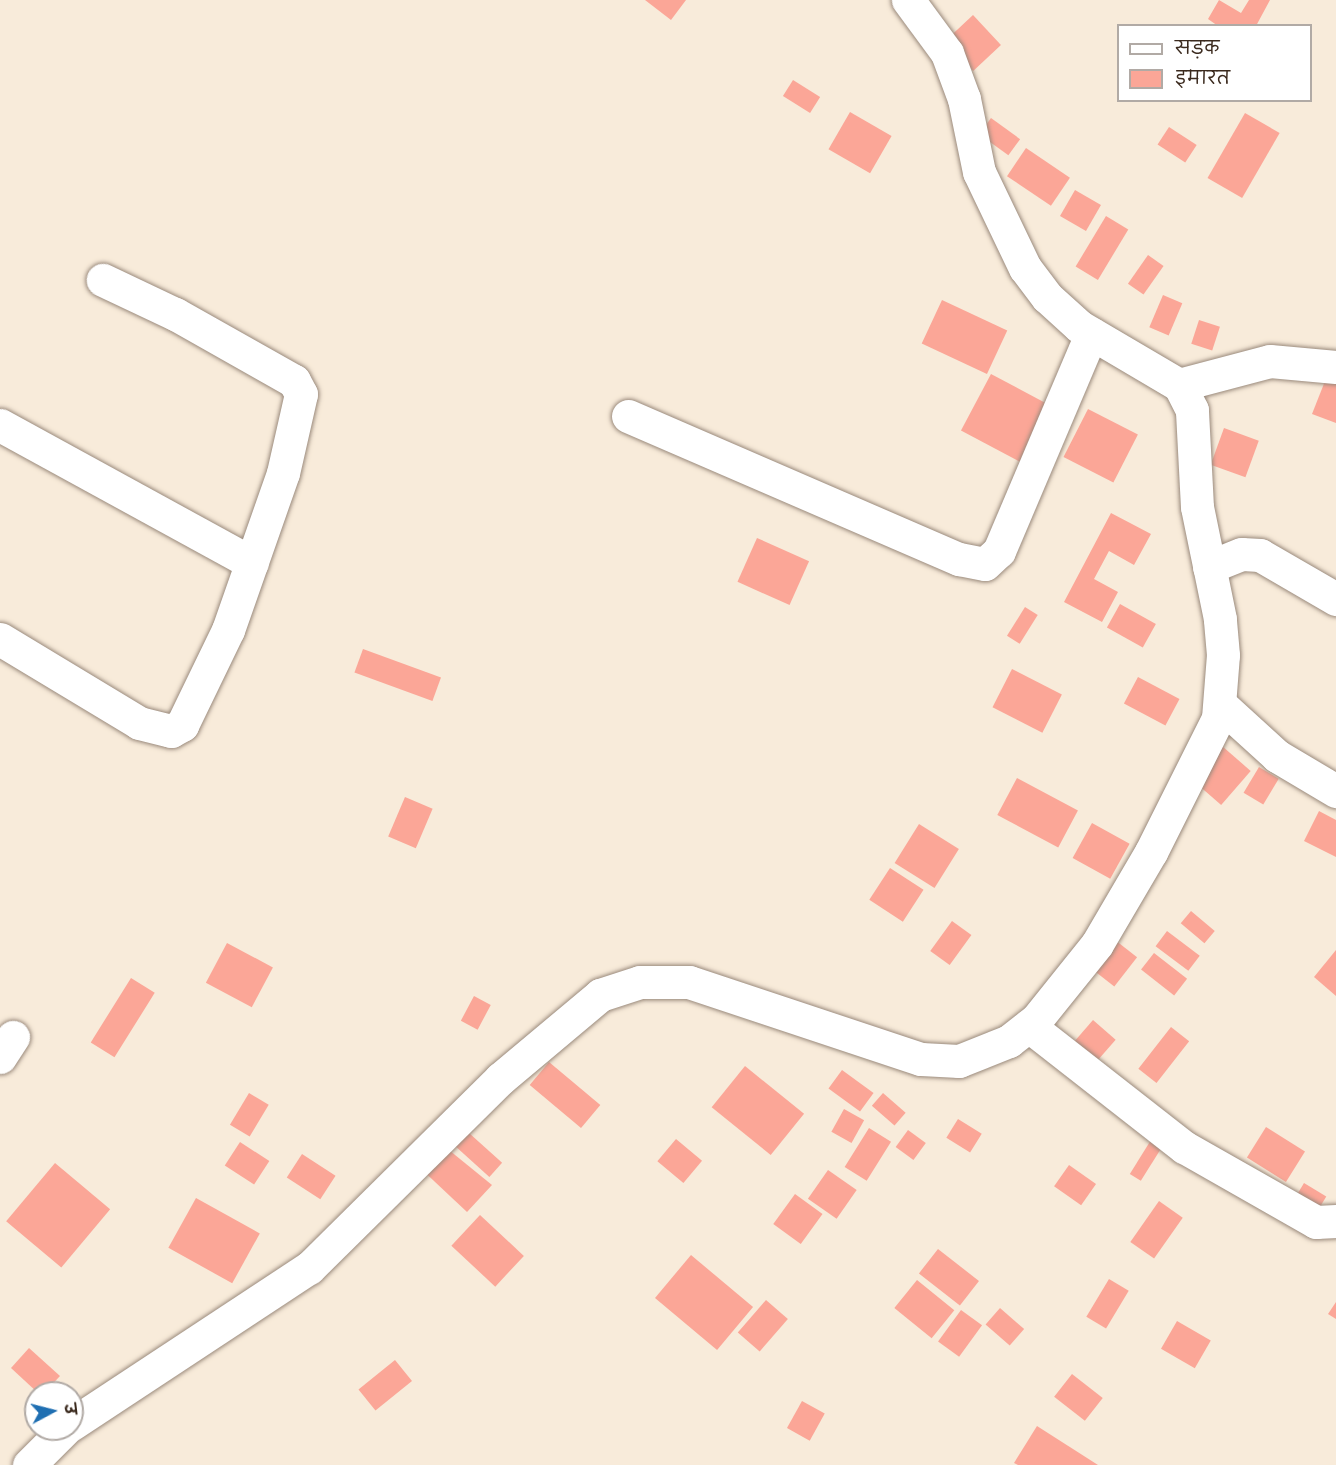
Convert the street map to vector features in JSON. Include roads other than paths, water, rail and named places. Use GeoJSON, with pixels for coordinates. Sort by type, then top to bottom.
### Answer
{"type":"FeatureCollection","features":[{"type":"Feature","properties":{"kind":"street"},"geometry":{"type":"LineString","coordinates":[[84,1416],[309,1268],[500,1079],[600,995],[617,988],[661,980],[689,982],[921,1059],[940,1062],[975,1056],[1009,1041],[1029,1026],[1062,992],[1097,944],[1156,842],[1209,738],[1221,705],[1220,619],[1197,507],[1192,410],[1179,385],[1091,334],[1047,297],[1021,260],[979,172],[964,99],[947,53],[908,0]]}},
{"type":"Feature","properties":{"kind":"street"},"geometry":{"type":"LineString","coordinates":[[0,639],[139,723],[171,731],[182,724],[190,712],[228,630],[298,419],[301,394],[294,381],[175,314],[103,280]]}},
{"type":"Feature","properties":{"kind":"street"},"geometry":{"type":"LineString","coordinates":[[628,416],[959,559],[986,564],[999,551],[1091,334]]}},
{"type":"Feature","properties":{"kind":"street"},"geometry":{"type":"LineString","coordinates":[[1179,385],[1270,361],[1336,367]]}},
{"type":"Feature","properties":{"kind":"street"},"geometry":{"type":"LineString","coordinates":[[0,425],[252,563]]}},
{"type":"Feature","properties":{"kind":"street"},"geometry":{"type":"LineString","coordinates":[[1209,567],[1242,554],[1260,555],[1336,599]]}},
{"type":"Feature","properties":{"kind":"street"},"geometry":{"type":"LineString","coordinates":[[1221,705],[1276,756],[1336,791]]}},
{"type":"Feature","properties":{"kind":"street"},"geometry":{"type":"LineString","coordinates":[[1029,1026],[1184,1147],[1316,1222],[1336,1221]]}},
{"type":"Feature","properties":{"kind":"street"},"geometry":{"type":"LineString","coordinates":[[29,1465],[54,1441]]}}]}
